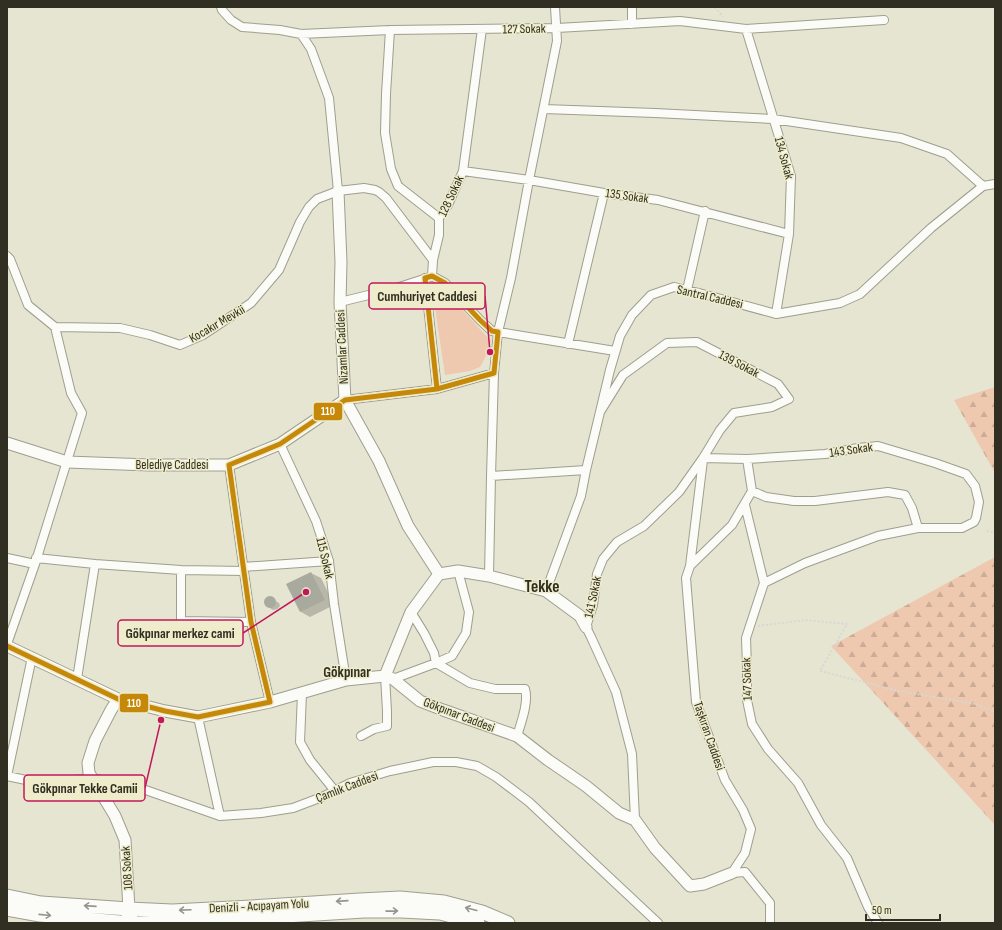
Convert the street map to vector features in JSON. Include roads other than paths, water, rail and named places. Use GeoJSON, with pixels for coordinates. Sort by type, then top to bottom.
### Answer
{"type":"FeatureCollection","features":[{"type":"Feature","properties":{"kind":"main road","name":"Denizli - Acıpayam Yolu"},"geometry":{"type":"LineString","coordinates":[[7,896],[41,903],[173,923],[253,920],[364,911],[401,911],[440,914],[478,923]]}},
{"type":"Feature","properties":{"kind":"main road","name":"Denizli - Acıpayam Yolu"},"geometry":{"type":"LineString","coordinates":[[7,909],[40,915],[129,916],[172,910],[252,907],[400,898],[444,902],[482,912],[508,923]]}},
{"type":"Feature","properties":{"kind":"street","name":"127 Sokak"},"geometry":{"type":"LineString","coordinates":[[221,7],[231,20],[242,27],[280,30],[301,34],[390,30],[557,28],[680,21],[746,29],[884,20]]}},
{"type":"Feature","properties":{"kind":"street"},"geometry":{"type":"LineString","coordinates":[[489,576],[494,373],[498,332],[511,278],[557,41],[555,7]]}},
{"type":"Feature","properties":{"kind":"street"},"geometry":{"type":"LineString","coordinates":[[632,7],[632,24]]}},
{"type":"Feature","properties":{"kind":"street","name":"128 Sokak"},"geometry":{"type":"LineString","coordinates":[[437,389],[429,277],[439,235],[439,218],[448,205],[463,171],[482,29]]}},
{"type":"Feature","properties":{"kind":"street","name":"134 Sokak"},"geometry":{"type":"LineString","coordinates":[[746,29],[791,176],[789,234],[776,314]]}},
{"type":"Feature","properties":{"kind":"street"},"geometry":{"type":"LineString","coordinates":[[390,30],[386,94],[386,133],[391,169],[398,186],[439,218]]}},
{"type":"Feature","properties":{"kind":"street"},"geometry":{"type":"LineString","coordinates":[[301,34],[311,49],[329,98],[338,192]]}},
{"type":"Feature","properties":{"kind":"street"},"geometry":{"type":"LineString","coordinates":[[544,109],[773,119],[901,138],[947,154],[983,186]]}},
{"type":"Feature","properties":{"kind":"street","name":"135 Sokak"},"geometry":{"type":"LineString","coordinates":[[463,171],[658,200],[789,234]]}},
{"type":"Feature","properties":{"kind":"street","name":"Santral Caddesi"},"geometry":{"type":"LineString","coordinates":[[546,591],[581,496],[600,412],[620,336],[632,315],[651,295],[674,287],[776,314],[840,302],[860,294],[931,228],[983,186],[995,184]]}},
{"type":"Feature","properties":{"kind":"street","name":"Kocakır Mevkii"},"geometry":{"type":"LineString","coordinates":[[55,327],[120,328],[150,335],[180,345],[203,335],[251,303],[279,270],[300,222],[309,207],[317,200],[338,192],[370,188],[379,192],[386,198],[433,260]]}},
{"type":"Feature","properties":{"kind":"street","name":"Nizamlar Caddesi"},"geometry":{"type":"LineString","coordinates":[[338,192],[341,262],[340,302],[345,400],[379,461],[408,526],[439,574]]}},
{"type":"Feature","properties":{"kind":"street"},"geometry":{"type":"LineString","coordinates":[[568,344],[604,193]]}},
{"type":"Feature","properties":{"kind":"street"},"geometry":{"type":"LineString","coordinates":[[687,290],[705,211]]}},
{"type":"Feature","properties":{"kind":"street"},"geometry":{"type":"LineString","coordinates":[[7,256],[10,259],[28,305],[55,327],[71,393],[82,413],[7,645],[118,699],[165,711],[198,717],[270,702],[346,680],[389,677],[436,663],[452,656],[466,632],[469,612],[458,571]]}},
{"type":"Feature","properties":{"kind":"street"},"geometry":{"type":"LineString","coordinates":[[340,302],[393,290],[429,277],[445,283],[492,331],[616,352]]}},
{"type":"Feature","properties":{"kind":"street","name":"139 Sokak"},"geometry":{"type":"LineString","coordinates":[[600,412],[623,375],[666,343],[697,342],[778,384],[789,399],[772,407],[734,413],[720,430],[703,458]]}},
{"type":"Feature","properties":{"kind":"street"},"geometry":{"type":"LineString","coordinates":[[345,400],[437,389],[494,373]]}},
{"type":"Feature","properties":{"kind":"street","name":"Belediye Caddesi"},"geometry":{"type":"LineString","coordinates":[[7,443],[67,462],[149,465],[229,465],[280,444],[345,400]]}},
{"type":"Feature","properties":{"kind":"street","name":"115 Sokak"},"geometry":{"type":"LineString","coordinates":[[280,444],[316,521],[329,561],[346,680]]}},
{"type":"Feature","properties":{"kind":"street","name":"143 Sokak"},"geometry":{"type":"LineString","coordinates":[[703,458],[747,459],[825,454],[878,446],[966,474],[975,486],[979,502],[974,522],[962,528],[918,528]]}},
{"type":"Feature","properties":{"kind":"street","name":"Taşkıran Caddesi"},"geometry":{"type":"LineString","coordinates":[[703,458],[690,566],[686,578],[696,702],[725,780],[743,810],[751,828],[745,853],[732,873]]}},
{"type":"Feature","properties":{"kind":"street","name":"141 Sokak"},"geometry":{"type":"LineString","coordinates":[[635,820],[632,754],[616,692],[586,627],[593,605],[597,574],[603,559],[617,542],[644,526],[679,492],[703,458]]}},
{"type":"Feature","properties":{"kind":"street"},"geometry":{"type":"LineString","coordinates":[[690,566],[732,525],[745,505],[752,491],[747,459]]}},
{"type":"Feature","properties":{"kind":"street"},"geometry":{"type":"LineString","coordinates":[[229,465],[251,622],[270,702]]}},
{"type":"Feature","properties":{"kind":"street"},"geometry":{"type":"LineString","coordinates":[[491,476],[586,470]]}},
{"type":"Feature","properties":{"kind":"street"},"geometry":{"type":"LineString","coordinates":[[745,505],[764,584],[805,563],[878,536],[918,528],[906,495],[888,492],[814,501],[794,501],[766,497],[752,491]]}},
{"type":"Feature","properties":{"kind":"street"},"geometry":{"type":"LineString","coordinates":[[7,558],[181,570],[243,569],[329,561]]}},
{"type":"Feature","properties":{"kind":"street"},"geometry":{"type":"LineString","coordinates":[[77,679],[95,564]]}},
{"type":"Feature","properties":{"kind":"street"},"geometry":{"type":"LineString","coordinates":[[181,570],[181,621],[251,622]]}},
{"type":"Feature","properties":{"kind":"street"},"geometry":{"type":"LineString","coordinates":[[361,736],[374,729],[386,726],[389,677],[411,612],[439,574],[458,571],[489,576],[546,591],[580,616],[586,627]]}},
{"type":"Feature","properties":{"kind":"street","name":"147 Sokak"},"geometry":{"type":"LineString","coordinates":[[764,584],[746,638],[747,700],[752,724],[768,749],[798,783],[821,825],[847,858],[868,907],[878,923]]}},
{"type":"Feature","properties":{"kind":"street"},"geometry":{"type":"LineString","coordinates":[[411,612],[434,653],[436,663],[470,683],[495,689],[525,689],[527,694],[518,736]]}},
{"type":"Feature","properties":{"kind":"street"},"geometry":{"type":"LineString","coordinates":[[7,776],[32,657]]}},
{"type":"Feature","properties":{"kind":"street","name":"Gökpınar Caddesi"},"geometry":{"type":"LineString","coordinates":[[389,677],[420,701],[518,736],[619,812],[635,820],[655,848],[690,886],[704,884],[732,873]]}},
{"type":"Feature","properties":{"kind":"street"},"geometry":{"type":"LineString","coordinates":[[302,693],[300,742],[310,760],[335,791]]}},
{"type":"Feature","properties":{"kind":"street","name":"108 Sokak"},"geometry":{"type":"LineString","coordinates":[[118,699],[95,741],[88,763],[89,773],[115,816],[125,840],[129,916]]}},
{"type":"Feature","properties":{"kind":"street"},"geometry":{"type":"LineString","coordinates":[[198,717],[220,816]]}},
{"type":"Feature","properties":{"kind":"street","name":"Çamlık Caddesi"},"geometry":{"type":"LineString","coordinates":[[7,776],[26,780],[63,781],[92,778],[137,787],[220,816],[261,813],[293,808],[322,797],[350,783],[390,771],[433,762],[456,762],[477,766],[496,777],[529,802],[658,923]]}},
{"type":"Feature","properties":{"kind":"street"},"geometry":{"type":"LineString","coordinates":[[732,873],[745,872],[770,904],[770,923]]}},
{"type":"Feature","properties":{"kind":"place","name":"Cumhuriyet Caddesi"},"geometry":{"type":"Point","coordinates":[490,352]}},
{"type":"Feature","properties":{"kind":"place","name":"Gökpınar merkez cami"},"geometry":{"type":"Point","coordinates":[306,592]}},
{"type":"Feature","properties":{"kind":"place","name":"Gökpınar Tekke Camii"},"geometry":{"type":"Point","coordinates":[161,720]}},
{"type":"Feature","properties":{"kind":"district","name":"Tekke"},"geometry":{"type":"Point","coordinates":[542,587]}},
{"type":"Feature","properties":{"kind":"district","name":"Gökpınar"},"geometry":{"type":"Point","coordinates":[347,672]}}]}
